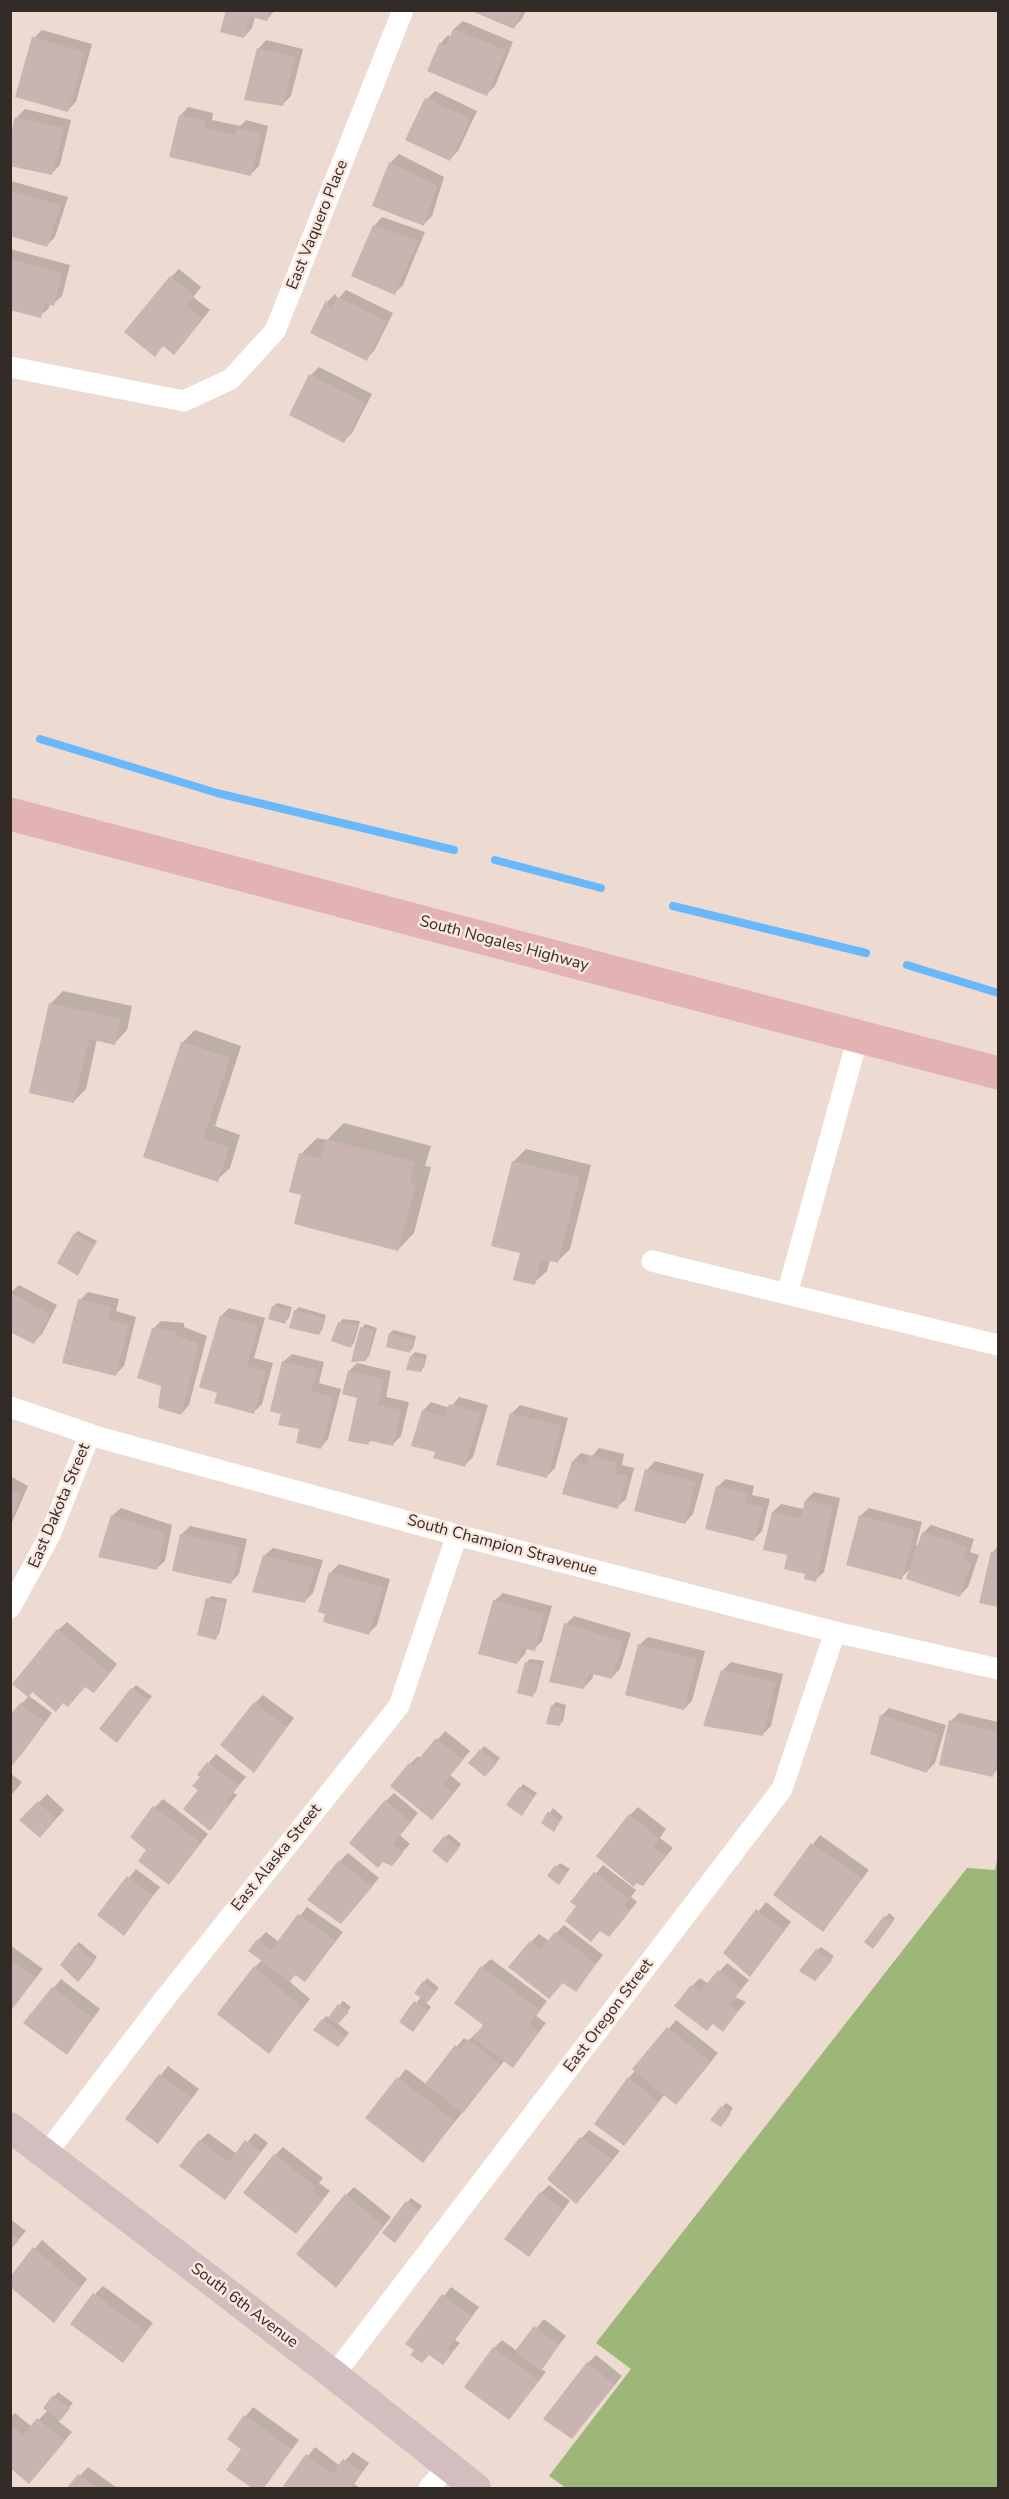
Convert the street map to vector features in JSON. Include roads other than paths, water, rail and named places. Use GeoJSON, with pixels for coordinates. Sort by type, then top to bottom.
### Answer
{"type":"FeatureCollection","features":[{"type":"Feature","properties":{"kind":"main road","name":"South Nogales Highway"},"geometry":{"type":"LineString","coordinates":[[10,814],[999,1073]]}},
{"type":"Feature","properties":{"kind":"street","name":"East Vaquero Place"},"geometry":{"type":"LineString","coordinates":[[10,367],[184,401],[231,379],[275,332],[403,10]]}},
{"type":"Feature","properties":{"kind":"street"},"geometry":{"type":"LineString","coordinates":[[787,1294],[858,1037]]}},
{"type":"Feature","properties":{"kind":"street"},"geometry":{"type":"LineString","coordinates":[[652,1261],[999,1345]]}},
{"type":"Feature","properties":{"kind":"street","name":"South Champion Stravenue"},"geometry":{"type":"LineString","coordinates":[[10,1407],[90,1434],[457,1535],[836,1632],[999,1669]]}},
{"type":"Feature","properties":{"kind":"street","name":"East Dakota Street"},"geometry":{"type":"LineString","coordinates":[[10,1608],[50,1535],[90,1434]]}},
{"type":"Feature","properties":{"kind":"street","name":"East Alaska Street"},"geometry":{"type":"LineString","coordinates":[[46,2154],[173,1988],[399,1706],[457,1535]]}},
{"type":"Feature","properties":{"kind":"street","name":"East Oregon Street"},"geometry":{"type":"LineString","coordinates":[[334,2375],[782,1790],[836,1632]]}},
{"type":"Feature","properties":{"kind":"street","name":"South 6th Avenue"},"geometry":{"type":"LineString","coordinates":[[10,2127],[334,2375],[438,2477],[476,2488]]}},
{"type":"Feature","properties":{"kind":"waterway"},"geometry":{"type":"LineString","coordinates":[[40,739],[217,793],[454,850]]}},
{"type":"Feature","properties":{"kind":"waterway"},"geometry":{"type":"LineString","coordinates":[[495,860],[601,888]]}},
{"type":"Feature","properties":{"kind":"waterway"},"geometry":{"type":"LineString","coordinates":[[673,906],[866,953]]}},
{"type":"Feature","properties":{"kind":"waterway"},"geometry":{"type":"LineString","coordinates":[[907,965],[998,993]]}}]}
